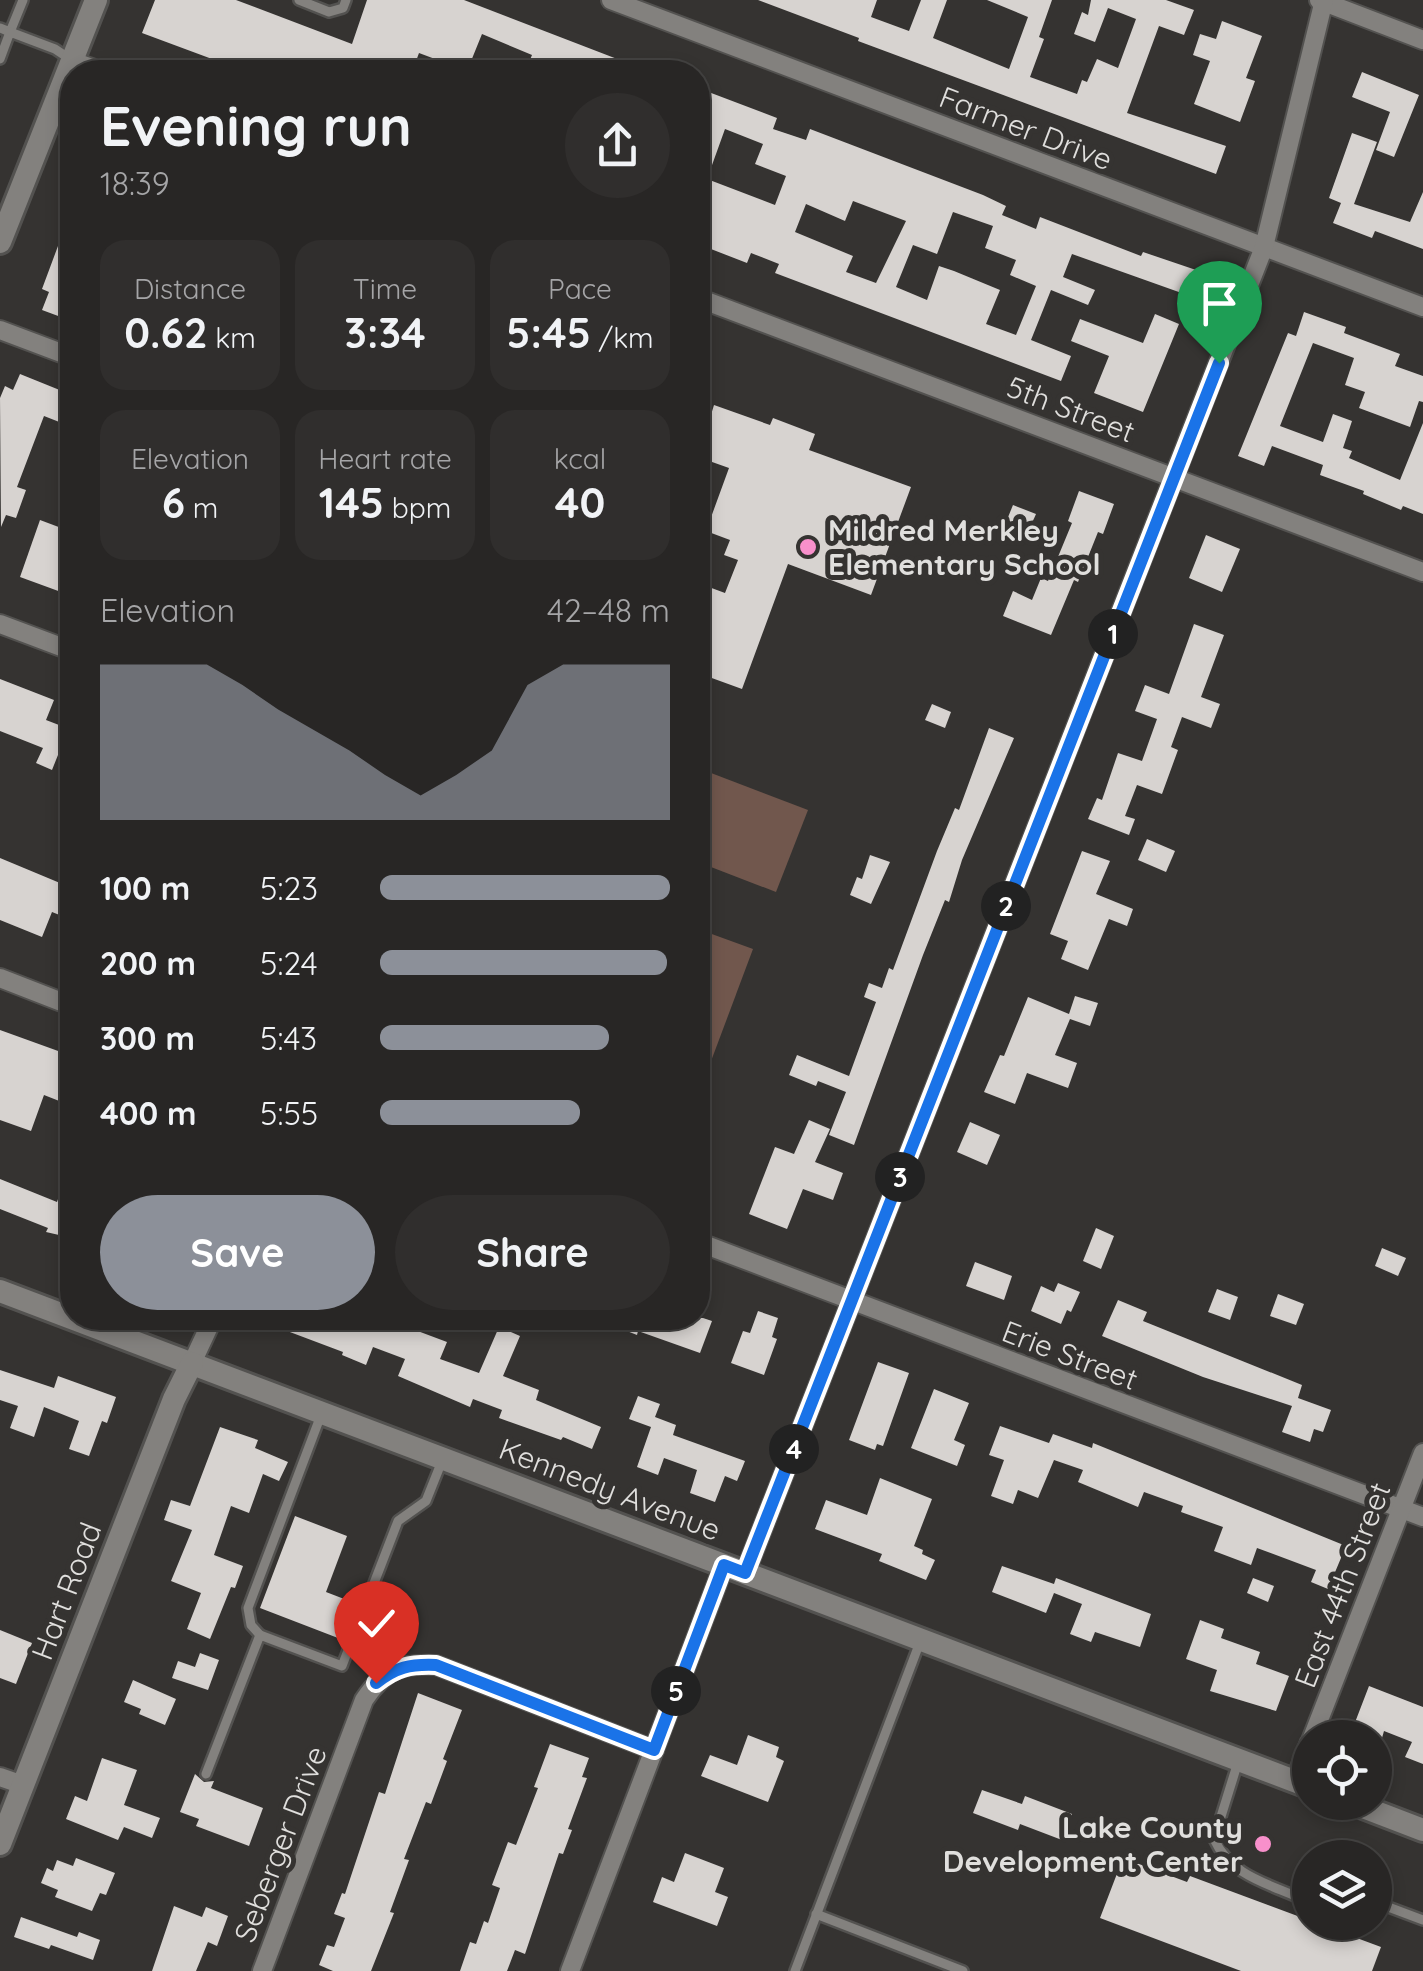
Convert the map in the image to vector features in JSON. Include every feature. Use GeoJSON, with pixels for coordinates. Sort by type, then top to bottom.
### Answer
{"type":"FeatureCollection","features":[{"type":"Feature","properties":{"kind":"street"},"geometry":{"type":"LineString","coordinates":[[72,60],[96,0]]}},
{"type":"Feature","properties":{"kind":"street","name":"Farmer Drive"},"geometry":{"type":"LineString","coordinates":[[610,0],[1423,306]]}},
{"type":"Feature","properties":{"kind":"street"},"geometry":{"type":"LineString","coordinates":[[570,1971],[654,1750],[851,1302],[1264,247],[1322,1],[1423,40]]}},
{"type":"Feature","properties":{"kind":"street"},"geometry":{"type":"LineString","coordinates":[[0,242],[60,91]]}},
{"type":"Feature","properties":{"kind":"street","name":"5th Street"},"geometry":{"type":"LineString","coordinates":[[710,303],[1423,572]]}},
{"type":"Feature","properties":{"kind":"street"},"geometry":{"type":"LineString","coordinates":[[0,330],[60,352]]}},
{"type":"Feature","properties":{"kind":"street"},"geometry":{"type":"LineString","coordinates":[[0,624],[60,647]]}},
{"type":"Feature","properties":{"kind":"street"},"geometry":{"type":"LineString","coordinates":[[0,978],[60,1001]]}},
{"type":"Feature","properties":{"kind":"street","name":"Erie Street"},"geometry":{"type":"LineString","coordinates":[[710,1247],[1423,1518]]}},
{"type":"Feature","properties":{"kind":"street","name":"Kennedy Avenue"},"geometry":{"type":"LineString","coordinates":[[0,1291],[60,1313]]}},
{"type":"Feature","properties":{"kind":"street","name":"Kennedy Avenue"},"geometry":{"type":"LineString","coordinates":[[105,1330],[1292,1780]]}},
{"type":"Feature","properties":{"kind":"street"},"geometry":{"type":"LineString","coordinates":[[192,1362],[207,1330]]}},
{"type":"Feature","properties":{"kind":"street","name":"Hart Road"},"geometry":{"type":"LineString","coordinates":[[0,1844],[174,1399],[192,1362]]}},
{"type":"Feature","properties":{"kind":"street","name":"East 44th Street"},"geometry":{"type":"LineString","coordinates":[[1319,1720],[1423,1453]]}},
{"type":"Feature","properties":{"kind":"street","name":"Seberger Drive"},"geometry":{"type":"LineString","coordinates":[[262,1971],[364,1700],[390,1672],[410,1664],[436,1665],[654,1750]]}},
{"type":"Feature","properties":{"kind":"street"},"geometry":{"type":"LineString","coordinates":[[0,1776],[23,1785]]}},
{"type":"Feature","properties":{"kind":"street"},"geometry":{"type":"LineString","coordinates":[[1392,1818],[1423,1830]]}},
{"type":"Feature","properties":{"kind":"lane"},"geometry":{"type":"LineString","coordinates":[[0,59],[5,30],[23,0]]}},
{"type":"Feature","properties":{"kind":"lane"},"geometry":{"type":"LineString","coordinates":[[299,0],[328,12],[342,8],[346,0]]}},
{"type":"Feature","properties":{"kind":"lane"},"geometry":{"type":"LineString","coordinates":[[5,30],[70,60]]}},
{"type":"Feature","properties":{"kind":"lane"},"geometry":{"type":"LineString","coordinates":[[323,1412],[248,1608],[251,1625],[260,1635],[342,1666],[398,1521],[426,1501],[443,1458]]}},
{"type":"Feature","properties":{"kind":"lane"},"geometry":{"type":"LineString","coordinates":[[206,1774],[260,1635]]}},
{"type":"Feature","properties":{"kind":"lane"},"geometry":{"type":"LineString","coordinates":[[794,1971],[921,1639]]}},
{"type":"Feature","properties":{"kind":"lane"},"geometry":{"type":"LineString","coordinates":[[1238,1760],[1214,1839],[1223,1858],[1236,1870],[1292,1894]]}},
{"type":"Feature","properties":{"kind":"lane"},"geometry":{"type":"LineString","coordinates":[[1392,1908],[1423,1920]]}},
{"type":"Feature","properties":{"kind":"lane"},"geometry":{"type":"LineString","coordinates":[[816,1914],[963,1971]]}},
{"type":"Feature","properties":{"kind":"shaded area"},"geometry":{"type":"Polygon","coordinates":[[[710,773],[808,810],[776,892],[710,867],[710,773]]]}},
{"type":"Feature","properties":{"kind":"shaded area"},"geometry":{"type":"Polygon","coordinates":[[[710,933],[753,949],[710,1064],[710,933]]]}},
{"type":"Feature","properties":{"kind":"building"},"geometry":{"type":"Polygon","coordinates":[[[155,0],[236,0],[352,44],[367,0],[464,0],[620,60],[530,60],[532,55],[482,34],[471,60],[438,60],[419,53],[416,60],[215,60],[142,33],[155,0]]]}},
{"type":"Feature","properties":{"kind":"building"},"geometry":{"type":"Polygon","coordinates":[[[758,0],[877,0],[871,17],[909,31],[921,0],[947,0],[933,38],[1009,69],[1028,17],[987,0],[1052,0],[1039,37],[1044,39],[1030,77],[1077,94],[1097,59],[1118,68],[1136,19],[1108,8],[1095,42],[1074,34],[1082,12],[1088,15],[1091,0],[1166,0],[1194,10],[1184,35],[1159,26],[1127,113],[1226,146],[1216,174],[758,0]]]}},
{"type":"Feature","properties":{"kind":"building"},"geometry":{"type":"Polygon","coordinates":[[[1222,21],[1262,36],[1246,78],[1255,81],[1240,122],[1194,104],[1210,61],[1193,55],[1200,34],[1216,39],[1222,21]]]}},
{"type":"Feature","properties":{"kind":"building"},"geometry":{"type":"Polygon","coordinates":[[[1362,72],[1419,95],[1394,157],[1376,150],[1390,112],[1352,97],[1362,72]]]}},
{"type":"Feature","properties":{"kind":"building"},"geometry":{"type":"Polygon","coordinates":[[[710,93],[777,118],[773,129],[806,140],[810,129],[983,195],[1006,206],[1002,215],[1036,229],[1040,217],[1141,256],[1143,252],[1199,271],[1190,296],[1072,254],[1063,277],[1095,290],[1088,305],[1051,290],[1031,340],[1071,356],[1061,381],[775,273],[779,264],[751,253],[747,263],[710,249],[710,180],[775,205],[786,176],[755,164],[763,144],[725,129],[710,171],[710,93]],[[853,201],[845,221],[806,204],[795,232],[853,256],[846,272],[876,283],[906,221],[853,201]],[[953,212],[937,254],[913,245],[896,287],[927,300],[939,266],[954,271],[1000,290],[986,324],[1016,335],[1036,286],[1010,275],[1016,260],[985,248],[993,226],[953,212]]]}},
{"type":"Feature","properties":{"kind":"building"},"geometry":{"type":"Polygon","coordinates":[[[1352,133],[1377,142],[1354,204],[1410,222],[1423,192],[1423,249],[1375,231],[1372,238],[1333,223],[1341,203],[1329,198],[1352,133]]]}},
{"type":"Feature","properties":{"kind":"building"},"geometry":{"type":"Polygon","coordinates":[[[60,241],[60,317],[42,310],[49,292],[42,289],[60,241]]]}},
{"type":"Feature","properties":{"kind":"building"},"geometry":{"type":"Polygon","coordinates":[[[1304,312],[1346,327],[1344,333],[1400,354],[1395,366],[1423,376],[1423,402],[1419,401],[1410,427],[1359,408],[1365,392],[1345,385],[1354,358],[1313,343],[1280,426],[1323,442],[1333,414],[1352,421],[1343,448],[1352,451],[1349,458],[1400,480],[1423,423],[1423,514],[1403,506],[1401,510],[1320,475],[1323,465],[1272,446],[1264,466],[1238,456],[1288,333],[1296,336],[1304,312]]]}},
{"type":"Feature","properties":{"kind":"building"},"geometry":{"type":"Polygon","coordinates":[[[1155,314],[1179,324],[1143,412],[1094,393],[1109,356],[1071,341],[1080,319],[1143,343],[1155,314]]]}},
{"type":"Feature","properties":{"kind":"building"},"geometry":{"type":"Polygon","coordinates":[[[20,374],[60,390],[60,422],[44,416],[17,487],[26,490],[16,518],[6,515],[1,527],[0,398],[5,386],[13,390],[20,374]]]}},
{"type":"Feature","properties":{"kind":"building","name":"Mildred Merkley Elementary School"},"geometry":{"type":"Polygon","coordinates":[[[714,405],[770,425],[773,418],[815,434],[809,450],[911,487],[871,595],[788,564],[742,689],[710,677],[710,587],[725,593],[738,560],[724,555],[730,540],[710,532],[710,520],[729,468],[710,461],[710,418],[714,405]]]}},
{"type":"Feature","properties":{"kind":"building"},"geometry":{"type":"Polygon","coordinates":[[[1079,491],[1114,504],[1078,582],[1074,580],[1051,635],[1003,616],[1013,591],[1032,600],[1041,578],[1048,581],[1072,523],[1068,521],[1079,491]]]}},
{"type":"Feature","properties":{"kind":"building"},"geometry":{"type":"Polygon","coordinates":[[[1013,505],[1036,514],[1024,541],[1002,532],[1013,505]]]}},
{"type":"Feature","properties":{"kind":"building"},"geometry":{"type":"Polygon","coordinates":[[[40,520],[60,528],[60,592],[20,577],[40,520]]]}},
{"type":"Feature","properties":{"kind":"building"},"geometry":{"type":"Polygon","coordinates":[[[1206,535],[1240,549],[1222,592],[1189,578],[1206,535]]]}},
{"type":"Feature","properties":{"kind":"building"},"geometry":{"type":"Polygon","coordinates":[[[1194,624],[1224,635],[1201,697],[1220,704],[1211,728],[1182,717],[1171,747],[1178,750],[1162,794],[1137,785],[1125,816],[1135,819],[1129,835],[1088,819],[1097,798],[1102,800],[1118,753],[1142,761],[1157,719],[1135,711],[1145,685],[1169,694],[1194,624]]]}},
{"type":"Feature","properties":{"kind":"building"},"geometry":{"type":"Polygon","coordinates":[[[0,679],[54,700],[46,720],[60,725],[60,750],[52,770],[36,763],[43,748],[0,731],[0,679]]]}},
{"type":"Feature","properties":{"kind":"building"},"geometry":{"type":"Polygon","coordinates":[[[932,704],[951,712],[945,728],[925,720],[932,704]]]}},
{"type":"Feature","properties":{"kind":"building"},"geometry":{"type":"Polygon","coordinates":[[[989,728],[1014,738],[962,860],[949,902],[945,900],[923,955],[854,1145],[829,1135],[846,1092],[789,1075],[797,1055],[849,1076],[876,1002],[864,997],[869,983],[882,988],[889,968],[893,970],[989,728]]]}},
{"type":"Feature","properties":{"kind":"building"},"geometry":{"type":"Polygon","coordinates":[[[1147,839],[1175,851],[1166,872],[1138,860],[1147,839]]]}},
{"type":"Feature","properties":{"kind":"building"},"geometry":{"type":"Polygon","coordinates":[[[1082,851],[1110,861],[1096,894],[1133,909],[1127,926],[1109,919],[1088,970],[1061,959],[1068,941],[1050,934],[1082,851]]]}},
{"type":"Feature","properties":{"kind":"building"},"geometry":{"type":"Polygon","coordinates":[[[870,855],[890,862],[871,904],[850,895],[857,877],[862,879],[870,855]]]}},
{"type":"Feature","properties":{"kind":"building"},"geometry":{"type":"Polygon","coordinates":[[[0,858],[60,883],[60,915],[52,912],[42,937],[0,920],[0,858]]]}},
{"type":"Feature","properties":{"kind":"building"},"geometry":{"type":"Polygon","coordinates":[[[1075,996],[1098,1003],[1090,1026],[1070,1019],[1055,1055],[1077,1063],[1068,1088],[1027,1073],[1015,1104],[984,1092],[1000,1055],[1004,1056],[1028,997],[1069,1014],[1075,996]]]}},
{"type":"Feature","properties":{"kind":"building"},"geometry":{"type":"Polygon","coordinates":[[[0,1030],[60,1052],[60,1101],[44,1095],[31,1131],[0,1120],[0,1030]]]}},
{"type":"Feature","properties":{"kind":"building"},"geometry":{"type":"Polygon","coordinates":[[[809,1120],[830,1129],[815,1162],[843,1173],[833,1200],[803,1189],[787,1229],[749,1214],[775,1147],[794,1154],[809,1120]]]}},
{"type":"Feature","properties":{"kind":"building"},"geometry":{"type":"Polygon","coordinates":[[[970,1122],[1000,1135],[987,1165],[957,1152],[970,1122]]]}},
{"type":"Feature","properties":{"kind":"building"},"geometry":{"type":"Polygon","coordinates":[[[0,1179],[57,1202],[60,1193],[60,1235],[0,1209],[0,1179]]]}},
{"type":"Feature","properties":{"kind":"building"},"geometry":{"type":"Polygon","coordinates":[[[1096,1228],[1114,1236],[1101,1269],[1083,1261],[1096,1228]]]}},
{"type":"Feature","properties":{"kind":"building"},"geometry":{"type":"Polygon","coordinates":[[[1382,1248],[1406,1258],[1398,1276],[1375,1266],[1382,1248]]]}},
{"type":"Feature","properties":{"kind":"building"},"geometry":{"type":"Polygon","coordinates":[[[975,1262],[1012,1276],[1004,1300],[966,1286],[975,1262]]]}},
{"type":"Feature","properties":{"kind":"building"},"geometry":{"type":"Polygon","coordinates":[[[1058,1283],[1080,1292],[1061,1324],[1031,1311],[1041,1286],[1054,1292],[1058,1283]]]}},
{"type":"Feature","properties":{"kind":"building"},"geometry":{"type":"Polygon","coordinates":[[[1217,1289],[1238,1297],[1230,1320],[1208,1312],[1217,1289]]]}},
{"type":"Feature","properties":{"kind":"building"},"geometry":{"type":"Polygon","coordinates":[[[1278,1294],[1304,1304],[1296,1325],[1270,1316],[1278,1294]]]}},
{"type":"Feature","properties":{"kind":"building"},"geometry":{"type":"Polygon","coordinates":[[[1118,1300],[1147,1312],[1143,1321],[1302,1385],[1298,1398],[1331,1410],[1323,1432],[1314,1429],[1310,1442],[1282,1432],[1292,1406],[1203,1377],[1102,1336],[1118,1300]]]}},
{"type":"Feature","properties":{"kind":"building"},"geometry":{"type":"Polygon","coordinates":[[[758,1311],[778,1318],[772,1337],[777,1339],[764,1375],[731,1363],[743,1331],[750,1333],[758,1311]]]}},
{"type":"Feature","properties":{"kind":"building"},"geometry":{"type":"Polygon","coordinates":[[[285,1330],[415,1330],[447,1342],[440,1359],[479,1373],[498,1330],[506,1330],[520,1336],[503,1376],[539,1390],[536,1400],[601,1427],[592,1449],[563,1437],[561,1440],[499,1418],[502,1410],[473,1399],[470,1407],[398,1376],[405,1359],[373,1347],[366,1365],[342,1355],[343,1352],[285,1330]]]}},
{"type":"Feature","properties":{"kind":"building"},"geometry":{"type":"Polygon","coordinates":[[[624,1330],[709,1330],[700,1353],[638,1331],[637,1335],[624,1330]]]}},
{"type":"Feature","properties":{"kind":"building"},"geometry":{"type":"Polygon","coordinates":[[[878,1362],[909,1373],[883,1446],[877,1444],[875,1450],[849,1440],[878,1362]]]}},
{"type":"Feature","properties":{"kind":"building"},"geometry":{"type":"Polygon","coordinates":[[[0,1370],[54,1388],[58,1376],[116,1397],[89,1456],[69,1449],[79,1421],[44,1407],[34,1437],[10,1428],[18,1406],[0,1400],[0,1370]]]}},
{"type":"Feature","properties":{"kind":"building"},"geometry":{"type":"Polygon","coordinates":[[[934,1389],[969,1403],[954,1440],[965,1445],[957,1466],[911,1448],[934,1389]]]}},
{"type":"Feature","properties":{"kind":"building"},"geometry":{"type":"Polygon","coordinates":[[[638,1396],[660,1404],[655,1417],[676,1425],[673,1435],[745,1461],[737,1481],[725,1476],[715,1502],[690,1493],[697,1470],[664,1458],[658,1475],[637,1467],[651,1427],[629,1419],[638,1396]]]}},
{"type":"Feature","properties":{"kind":"building"},"geometry":{"type":"Polygon","coordinates":[[[1000,1426],[1049,1443],[1053,1434],[1092,1448],[1093,1443],[1346,1546],[1328,1589],[1311,1582],[1316,1570],[1257,1548],[1251,1565],[1214,1551],[1223,1527],[1181,1512],[1183,1506],[1144,1492],[1138,1507],[1078,1482],[1083,1470],[1054,1460],[1038,1498],[1018,1490],[1013,1504],[991,1496],[1004,1460],[989,1455],[1000,1426]]]}},
{"type":"Feature","properties":{"kind":"building"},"geometry":{"type":"Polygon","coordinates":[[[220,1427],[258,1440],[255,1448],[288,1462],[279,1481],[263,1474],[249,1513],[231,1506],[214,1555],[243,1566],[210,1639],[187,1629],[201,1593],[171,1581],[192,1530],[164,1520],[171,1500],[190,1506],[220,1427]]]}},
{"type":"Feature","properties":{"kind":"building"},"geometry":{"type":"Polygon","coordinates":[[[880,1478],[932,1499],[914,1546],[935,1560],[926,1580],[879,1561],[882,1554],[815,1529],[826,1500],[867,1515],[880,1478]]]}},
{"type":"Feature","properties":{"kind":"building"},"geometry":{"type":"Polygon","coordinates":[[[295,1516],[347,1536],[326,1592],[352,1602],[338,1638],[260,1608],[295,1516]]]}},
{"type":"Feature","properties":{"kind":"building"},"geometry":{"type":"Polygon","coordinates":[[[1002,1566],[1054,1584],[1056,1578],[1151,1614],[1140,1647],[1095,1632],[1091,1642],[1070,1634],[1082,1604],[1054,1593],[1046,1613],[992,1592],[1002,1566]]]}},
{"type":"Feature","properties":{"kind":"building"},"geometry":{"type":"Polygon","coordinates":[[[1253,1578],[1274,1586],[1268,1602],[1247,1593],[1253,1578]]]}},
{"type":"Feature","properties":{"kind":"building"},"geometry":{"type":"Polygon","coordinates":[[[1200,1620],[1224,1629],[1221,1638],[1260,1652],[1256,1664],[1289,1676],[1276,1711],[1210,1691],[1217,1670],[1186,1659],[1200,1620]]]}},
{"type":"Feature","properties":{"kind":"building"},"geometry":{"type":"Polygon","coordinates":[[[0,1630],[32,1643],[16,1684],[0,1678],[0,1630]]]}},
{"type":"Feature","properties":{"kind":"building"},"geometry":{"type":"Polygon","coordinates":[[[200,1653],[219,1660],[208,1690],[172,1678],[178,1661],[195,1667],[200,1653]]]}},
{"type":"Feature","properties":{"kind":"building"},"geometry":{"type":"Polygon","coordinates":[[[133,1680],[176,1699],[165,1725],[139,1714],[141,1709],[124,1702],[133,1680]]]}},
{"type":"Feature","properties":{"kind":"building"},"geometry":{"type":"Polygon","coordinates":[[[1369,1686],[1423,1707],[1423,1764],[1405,1757],[1412,1742],[1392,1734],[1392,1720],[1356,1720],[1369,1686]]]}},
{"type":"Feature","properties":{"kind":"building"},"geometry":{"type":"Polygon","coordinates":[[[418,1693],[462,1710],[443,1759],[447,1761],[404,1859],[409,1860],[390,1912],[394,1913],[371,1971],[333,1971],[319,1965],[327,1945],[334,1947],[345,1918],[334,1914],[342,1893],[345,1894],[379,1792],[385,1794],[418,1693]]]}},
{"type":"Feature","properties":{"kind":"building"},"geometry":{"type":"Polygon","coordinates":[[[748,1735],[779,1747],[776,1757],[784,1761],[768,1802],[701,1776],[710,1755],[737,1765],[748,1735]]]}},
{"type":"Feature","properties":{"kind":"building"},"geometry":{"type":"Polygon","coordinates":[[[550,1744],[589,1758],[582,1777],[587,1778],[568,1829],[572,1830],[563,1854],[559,1853],[525,1954],[515,1950],[507,1971],[460,1971],[470,1942],[476,1944],[484,1921],[488,1923],[500,1888],[492,1885],[508,1842],[516,1845],[550,1744]]]}},
{"type":"Feature","properties":{"kind":"building"},"geometry":{"type":"Polygon","coordinates":[[[102,1758],[137,1770],[124,1805],[160,1818],[152,1838],[124,1827],[118,1840],[66,1819],[75,1796],[87,1801],[102,1758]]]}},
{"type":"Feature","properties":{"kind":"building"},"geometry":{"type":"Polygon","coordinates":[[[195,1774],[204,1782],[214,1781],[211,1788],[263,1808],[249,1846],[196,1826],[199,1819],[180,1812],[195,1774]]]}},
{"type":"Feature","properties":{"kind":"building"},"geometry":{"type":"Polygon","coordinates":[[[982,1790],[1022,1804],[1025,1796],[1072,1814],[1062,1840],[1020,1824],[1018,1830],[973,1813],[982,1790]]]}},
{"type":"Feature","properties":{"kind":"building"},"geometry":{"type":"Polygon","coordinates":[[[685,1853],[724,1868],[715,1892],[728,1897],[717,1926],[653,1902],[662,1877],[674,1882],[685,1853]]]}},
{"type":"Feature","properties":{"kind":"building"},"geometry":{"type":"Polygon","coordinates":[[[76,1858],[115,1873],[106,1895],[100,1893],[92,1911],[55,1897],[58,1890],[41,1883],[47,1868],[53,1871],[57,1860],[73,1866],[76,1858]]]}},
{"type":"Feature","properties":{"kind":"building"},"geometry":{"type":"Polygon","coordinates":[[[1123,1858],[1187,1882],[1190,1876],[1292,1914],[1292,1940],[1362,1940],[1381,1947],[1372,1971],[1241,1971],[1100,1918],[1123,1858]]]}},
{"type":"Feature","properties":{"kind":"building"},"geometry":{"type":"Polygon","coordinates":[[[174,1906],[202,1917],[206,1907],[228,1916],[217,1946],[208,1942],[196,1971],[152,1971],[174,1906]]]}},
{"type":"Feature","properties":{"kind":"building"},"geometry":{"type":"Polygon","coordinates":[[[21,1917],[77,1937],[79,1932],[100,1940],[93,1960],[14,1937],[21,1917]]]}},
{"type":"Feature","properties":{"kind":"place","name":"Mildred Merkley Elementary School"},"geometry":{"type":"Point","coordinates":[808,547]}},
{"type":"Feature","properties":{"kind":"place","name":"Lake County Development Center"},"geometry":{"type":"Point","coordinates":[1263,1844]}},
{"type":"Feature","properties":{"kind":"route"},"geometry":{"type":"LineString","coordinates":[[376,1683],[410,1664],[436,1665],[654,1750],[724,1565],[745,1573],[1219,363]]}}]}
